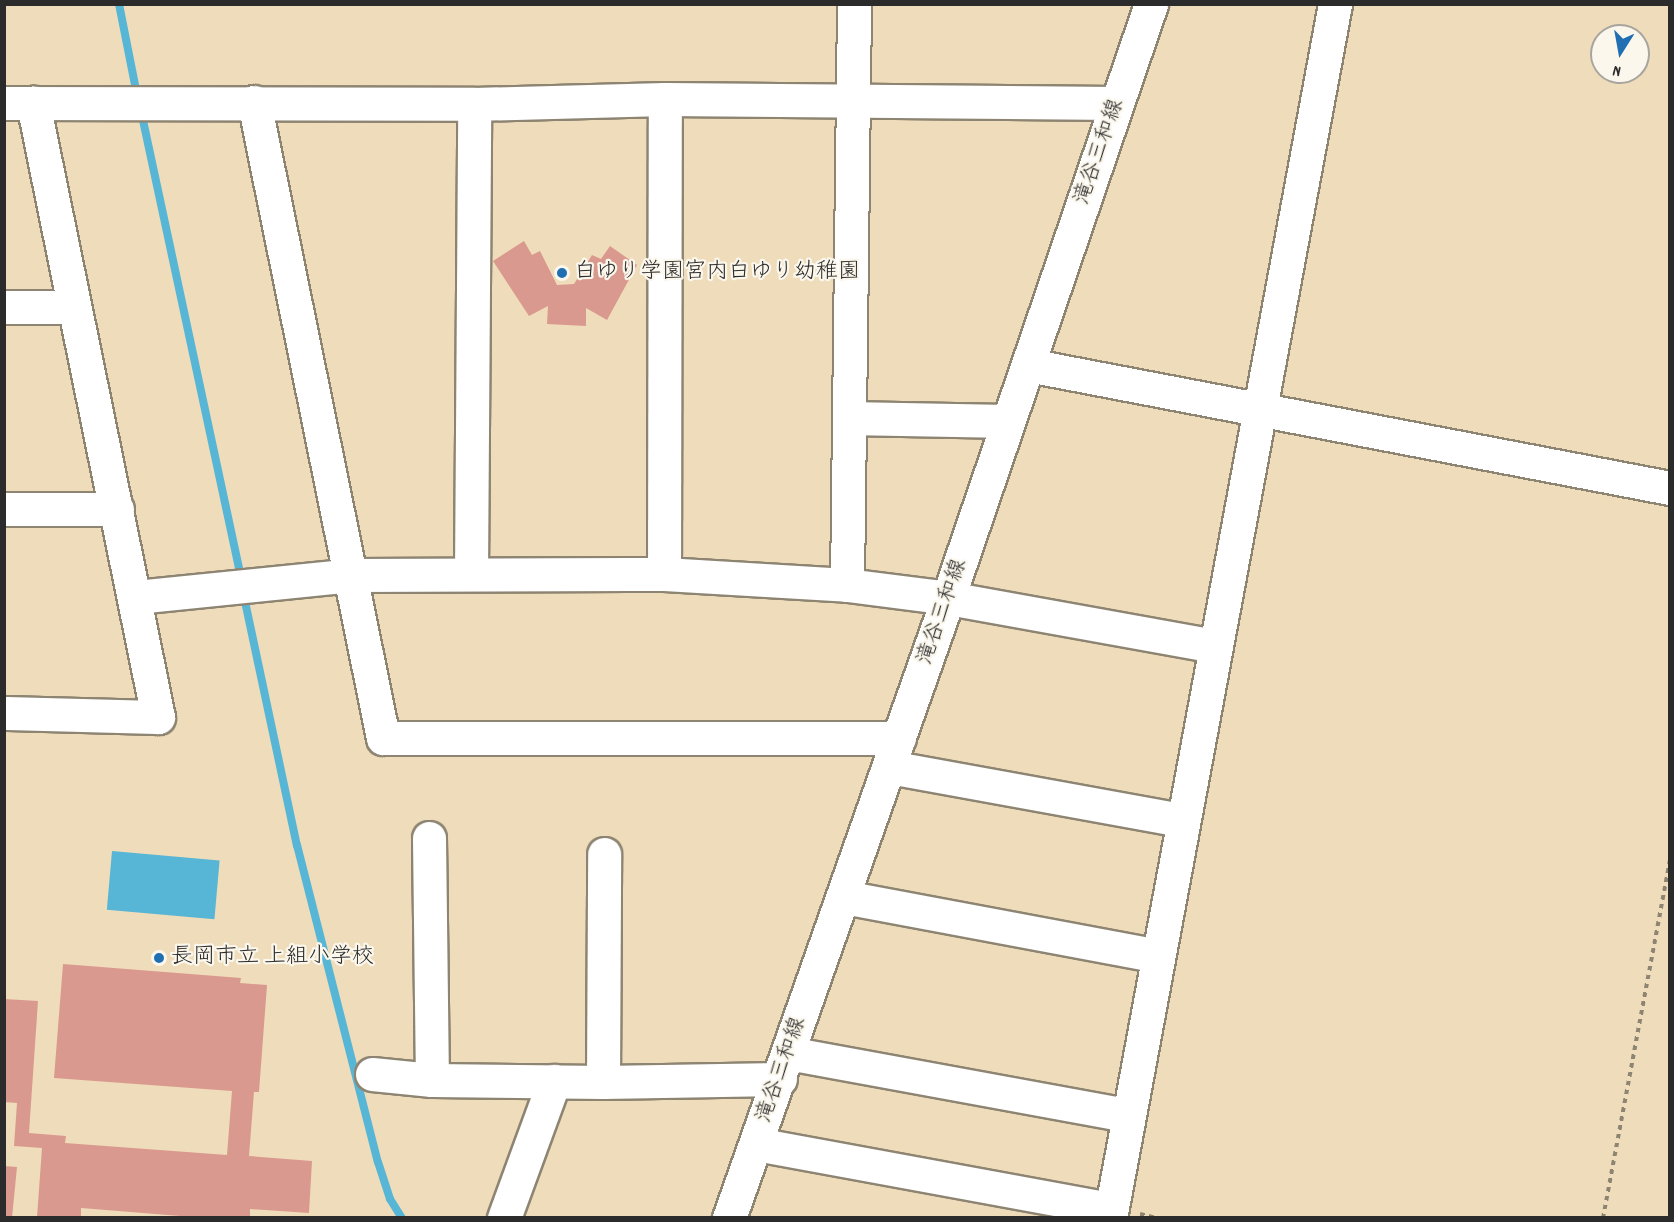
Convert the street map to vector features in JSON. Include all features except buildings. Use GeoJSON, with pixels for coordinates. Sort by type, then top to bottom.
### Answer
{"type":"FeatureCollection","features":[{"type":"Feature","properties":{"kind":"street"},"geometry":{"type":"LineString","coordinates":[[847,585],[854,4]]}},
{"type":"Feature","properties":{"kind":"street","name":"滝谷三和線"},"geometry":{"type":"LineString","coordinates":[[729,1218],[948,598],[1006,421],[1028,365],[1151,4]]}},
{"type":"Feature","properties":{"kind":"street"},"geometry":{"type":"LineString","coordinates":[[756,1144],[1110,1213],[1155,955],[1335,4]]}},
{"type":"Feature","properties":{"kind":"street"},"geometry":{"type":"LineString","coordinates":[[664,574],[665,99]]}},
{"type":"Feature","properties":{"kind":"street"},"geometry":{"type":"LineString","coordinates":[[4,713],[158,717],[136,597],[72,307],[19,103],[474,104],[665,99],[1117,103]]}},
{"type":"Feature","properties":{"kind":"street"},"geometry":{"type":"LineString","coordinates":[[254,102],[352,575],[383,738],[894,752],[1181,820]]}},
{"type":"Feature","properties":{"kind":"street"},"geometry":{"type":"LineString","coordinates":[[471,574],[474,104]]}},
{"type":"Feature","properties":{"kind":"street"},"geometry":{"type":"LineString","coordinates":[[4,307],[72,307]]}},
{"type":"Feature","properties":{"kind":"street"},"geometry":{"type":"LineString","coordinates":[[1028,365],[1670,488]]}},
{"type":"Feature","properties":{"kind":"street"},"geometry":{"type":"LineString","coordinates":[[850,418],[1006,421]]}},
{"type":"Feature","properties":{"kind":"street"},"geometry":{"type":"LineString","coordinates":[[4,509],[117,509]]}},
{"type":"Feature","properties":{"kind":"street"},"geometry":{"type":"LineString","coordinates":[[136,597],[352,575],[664,574],[847,585],[948,598],[1214,646]]}},
{"type":"Feature","properties":{"kind":"street"},"geometry":{"type":"LineString","coordinates":[[429,838],[432,1080]]}},
{"type":"Feature","properties":{"kind":"street"},"geometry":{"type":"LineString","coordinates":[[603,1082],[604,854]]}},
{"type":"Feature","properties":{"kind":"street"},"geometry":{"type":"LineString","coordinates":[[844,897],[1155,955]]}},
{"type":"Feature","properties":{"kind":"street"},"geometry":{"type":"LineString","coordinates":[[372,1074],[432,1080],[603,1082],[784,1066],[1126,1115]]}},
{"type":"Feature","properties":{"kind":"street"},"geometry":{"type":"LineString","coordinates":[[504,1218],[554,1080]]}},
{"type":"Feature","properties":{"kind":"path"},"geometry":{"type":"LineString","coordinates":[[1603,1218],[1670,859]]}},
{"type":"Feature","properties":{"kind":"water"},"geometry":{"type":"Polygon","coordinates":[[[112,851],[220,860],[214,919],[107,910],[112,851]]]}},
{"type":"Feature","properties":{"kind":"waterway"},"geometry":{"type":"LineString","coordinates":[[119,4],[137,95]]}},
{"type":"Feature","properties":{"kind":"waterway"},"geometry":{"type":"LineString","coordinates":[[141,111],[241,579]]}},
{"type":"Feature","properties":{"kind":"waterway"},"geometry":{"type":"LineString","coordinates":[[243,592],[297,845],[378,1162],[390,1199],[402,1218]]}},
{"type":"Feature","properties":{"kind":"place","name":"白ゆり学園宮内白ゆり幼稚園"},"geometry":{"type":"Point","coordinates":[562,273]}},
{"type":"Feature","properties":{"kind":"place","name":"長岡市立 上組小学校"},"geometry":{"type":"Point","coordinates":[159,958]}}]}
